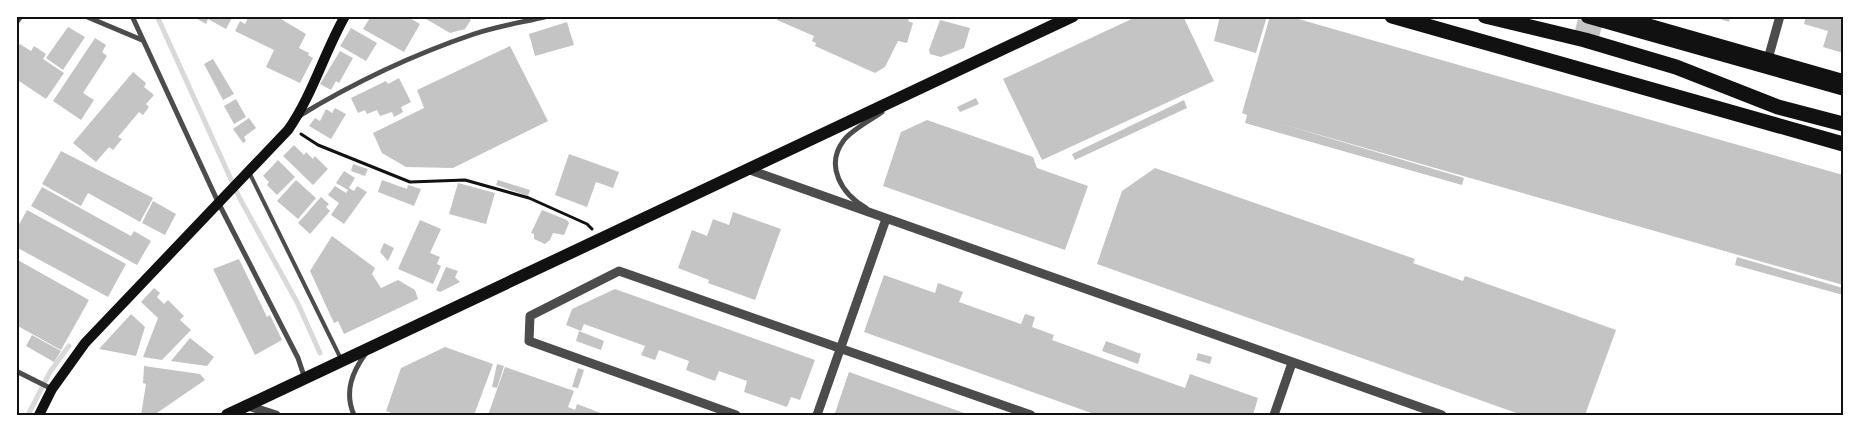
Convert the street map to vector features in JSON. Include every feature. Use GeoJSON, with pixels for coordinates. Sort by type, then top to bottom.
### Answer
{"type":"FeatureCollection","features":[{"type":"Feature","properties":{"kind":"highway"},"geometry":{"type":"LineString","coordinates":[[1392,16],[1843,144]]}},
{"type":"Feature","properties":{"kind":"highway"},"geometry":{"type":"LineString","coordinates":[[1485,16],[1586,40],[1676,67],[1778,107],[1843,124]]}},
{"type":"Feature","properties":{"kind":"highway"},"geometry":{"type":"LineString","coordinates":[[1580,16],[1724,46]]}},
{"type":"Feature","properties":{"kind":"highway"},"geometry":{"type":"LineString","coordinates":[[1588,16],[1843,88]]}},
{"type":"Feature","properties":{"kind":"main road"},"geometry":{"type":"LineString","coordinates":[[39,415],[52,389],[85,343],[295,121],[330,43],[345,16]]}},
{"type":"Feature","properties":{"kind":"main road"},"geometry":{"type":"LineString","coordinates":[[227,415],[245,404],[305,379],[602,240],[1073,16]]}},
{"type":"Feature","properties":{"kind":"main road"},"geometry":{"type":"LineString","coordinates":[[1407,16],[1843,144]]}},
{"type":"Feature","properties":{"kind":"main road"},"geometry":{"type":"LineString","coordinates":[[1619,16],[1843,80]]}},
{"type":"Feature","properties":{"kind":"street"},"geometry":{"type":"LineString","coordinates":[[16,23],[21,16]]}},
{"type":"Feature","properties":{"kind":"street"},"geometry":{"type":"LineString","coordinates":[[85,16],[143,40]]}},
{"type":"Feature","properties":{"kind":"street"},"geometry":{"type":"LineString","coordinates":[[132,16],[298,358],[305,379]]}},
{"type":"Feature","properties":{"kind":"street"},"geometry":{"type":"LineString","coordinates":[[295,121],[344,88],[401,61],[476,33],[548,16]]}},
{"type":"Feature","properties":{"kind":"street"},"geometry":{"type":"LineString","coordinates":[[1768,59],[1780,16]]}},
{"type":"Feature","properties":{"kind":"street"},"geometry":{"type":"LineString","coordinates":[[886,219],[855,201],[841,185],[834,164],[844,140],[900,98]]}},
{"type":"Feature","properties":{"kind":"street"},"geometry":{"type":"LineString","coordinates":[[750,170],[1442,415]]}},
{"type":"Feature","properties":{"kind":"street"},"geometry":{"type":"LineString","coordinates":[[817,415],[886,219]]}},
{"type":"Feature","properties":{"kind":"street"},"geometry":{"type":"LineString","coordinates":[[736,415],[529,341],[530,316],[619,271],[841,347],[1031,415]]}},
{"type":"Feature","properties":{"kind":"street"},"geometry":{"type":"LineString","coordinates":[[354,415],[349,404],[348,391],[351,377],[369,348]]}},
{"type":"Feature","properties":{"kind":"street"},"geometry":{"type":"LineString","coordinates":[[1274,415],[1292,363]]}},
{"type":"Feature","properties":{"kind":"street"},"geometry":{"type":"LineString","coordinates":[[16,371],[52,389]]}},
{"type":"Feature","properties":{"kind":"street"},"geometry":{"type":"LineString","coordinates":[[245,404],[276,415]]}},
{"type":"Feature","properties":{"kind":"lane"},"geometry":{"type":"LineString","coordinates":[[246,173],[342,361]]}},
{"type":"Feature","properties":{"kind":"path"},"geometry":{"type":"LineString","coordinates":[[295,121],[301,134],[318,146],[410,182],[465,180],[529,198],[586,224],[602,240]]}},
{"type":"Feature","properties":{"kind":"building"},"geometry":{"type":"Polygon","coordinates":[[[192,16],[233,16],[226,29],[208,19],[206,24],[192,16]]]}},
{"type":"Feature","properties":{"kind":"building"},"geometry":{"type":"Polygon","coordinates":[[[249,16],[276,16],[306,34],[299,48],[309,53],[308,55],[313,58],[300,83],[266,67],[274,50],[235,31],[240,21],[245,24],[249,16]]]}},
{"type":"Feature","properties":{"kind":"building"},"geometry":{"type":"Polygon","coordinates":[[[371,16],[406,16],[420,24],[404,52],[363,29],[371,16]]]}},
{"type":"Feature","properties":{"kind":"building"},"geometry":{"type":"Polygon","coordinates":[[[428,16],[466,16],[471,20],[465,29],[450,33],[426,19],[428,16]]]}},
{"type":"Feature","properties":{"kind":"building"},"geometry":{"type":"Polygon","coordinates":[[[778,16],[910,16],[908,21],[913,23],[907,43],[898,41],[885,67],[875,73],[815,46],[816,43],[812,41],[814,36],[777,20],[778,16]]]}},
{"type":"Feature","properties":{"kind":"building"},"geometry":{"type":"Polygon","coordinates":[[[1138,16],[1183,16],[1214,81],[1042,160],[1003,79],[1138,16]]]}},
{"type":"Feature","properties":{"kind":"building"},"geometry":{"type":"Polygon","coordinates":[[[1220,16],[1267,16],[1256,53],[1214,41],[1220,16]]]}},
{"type":"Feature","properties":{"kind":"building"},"geometry":{"type":"Polygon","coordinates":[[[1270,16],[1288,16],[1843,175],[1843,285],[1278,123],[1464,178],[1462,185],[1245,123],[1247,115],[1242,113],[1270,16]]]}},
{"type":"Feature","properties":{"kind":"building"},"geometry":{"type":"Polygon","coordinates":[[[1712,16],[1730,16],[1729,22],[1712,16]]]}},
{"type":"Feature","properties":{"kind":"building"},"geometry":{"type":"Polygon","coordinates":[[[1806,16],[1843,16],[1843,53],[1823,47],[1828,31],[1804,24],[1806,16]]]}},
{"type":"Feature","properties":{"kind":"building"},"geometry":{"type":"Polygon","coordinates":[[[1578,19],[1602,26],[1596,49],[1572,42],[1578,19]]]}},
{"type":"Feature","properties":{"kind":"building"},"geometry":{"type":"Polygon","coordinates":[[[940,20],[970,28],[964,48],[941,57],[930,54],[929,50],[940,20]]]}},
{"type":"Feature","properties":{"kind":"building"},"geometry":{"type":"Polygon","coordinates":[[[567,22],[574,45],[535,56],[529,34],[567,22]]]}},
{"type":"Feature","properties":{"kind":"building"},"geometry":{"type":"Polygon","coordinates":[[[68,27],[85,37],[63,70],[46,58],[68,27]]]}},
{"type":"Feature","properties":{"kind":"building"},"geometry":{"type":"Polygon","coordinates":[[[351,28],[377,43],[366,61],[340,46],[351,28]]]}},
{"type":"Feature","properties":{"kind":"building"},"geometry":{"type":"Polygon","coordinates":[[[95,38],[106,45],[102,52],[107,56],[83,93],[94,100],[81,120],[53,101],[95,38]]]}},
{"type":"Feature","properties":{"kind":"building"},"geometry":{"type":"Polygon","coordinates":[[[20,44],[31,51],[34,46],[46,54],[43,59],[64,73],[46,99],[16,79],[16,50],[20,44]]]}},
{"type":"Feature","properties":{"kind":"building"},"geometry":{"type":"Polygon","coordinates":[[[510,46],[548,121],[453,168],[406,167],[382,153],[373,133],[424,108],[417,90],[510,46]]]}},
{"type":"Feature","properties":{"kind":"building"},"geometry":{"type":"Polygon","coordinates":[[[340,51],[353,58],[339,83],[336,81],[331,90],[320,84],[340,51]]]}},
{"type":"Feature","properties":{"kind":"building"},"geometry":{"type":"Polygon","coordinates":[[[213,59],[234,94],[223,100],[204,64],[213,59]]]}},
{"type":"Feature","properties":{"kind":"building"},"geometry":{"type":"Polygon","coordinates":[[[133,72],[146,83],[144,87],[154,95],[146,104],[149,107],[143,115],[139,112],[118,137],[122,139],[113,150],[109,147],[96,162],[73,143],[133,72]]]}},
{"type":"Feature","properties":{"kind":"building"},"geometry":{"type":"Polygon","coordinates":[[[399,78],[411,102],[401,107],[403,112],[394,117],[392,112],[380,116],[377,110],[367,114],[365,110],[358,113],[351,98],[386,81],[388,84],[399,78]]]}},
{"type":"Feature","properties":{"kind":"building"},"geometry":{"type":"Polygon","coordinates":[[[976,98],[979,104],[960,112],[957,107],[976,98]]]}},
{"type":"Feature","properties":{"kind":"building"},"geometry":{"type":"Polygon","coordinates":[[[236,99],[246,117],[234,124],[224,106],[236,99]]]}},
{"type":"Feature","properties":{"kind":"building"},"geometry":{"type":"Polygon","coordinates":[[[1184,100],[1187,108],[1075,160],[1072,154],[1184,100]]]}},
{"type":"Feature","properties":{"kind":"building"},"geometry":{"type":"Polygon","coordinates":[[[335,108],[346,114],[331,139],[309,126],[315,118],[320,121],[326,109],[332,113],[335,108]]]}},
{"type":"Feature","properties":{"kind":"building"},"geometry":{"type":"Polygon","coordinates":[[[249,118],[256,128],[244,137],[246,141],[243,143],[233,129],[249,118]]]}},
{"type":"Feature","properties":{"kind":"building"},"geometry":{"type":"Polygon","coordinates":[[[927,120],[1033,157],[1037,168],[1088,186],[1065,250],[883,186],[901,132],[927,120]]]}},
{"type":"Feature","properties":{"kind":"building"},"geometry":{"type":"Polygon","coordinates":[[[294,145],[304,155],[306,152],[313,159],[315,156],[328,169],[313,185],[283,156],[294,145]]]}},
{"type":"Feature","properties":{"kind":"building"},"geometry":{"type":"Polygon","coordinates":[[[61,151],[153,198],[140,222],[88,193],[81,206],[42,184],[61,151]]]}},
{"type":"Feature","properties":{"kind":"building"},"geometry":{"type":"Polygon","coordinates":[[[569,154],[619,172],[613,188],[596,182],[587,207],[555,195],[569,154]]]}},
{"type":"Feature","properties":{"kind":"building"},"geometry":{"type":"Polygon","coordinates":[[[278,160],[295,177],[277,195],[267,185],[269,182],[263,176],[278,160]]]}},
{"type":"Feature","properties":{"kind":"building"},"geometry":{"type":"Polygon","coordinates":[[[353,164],[368,169],[365,176],[351,171],[353,164]]]}},
{"type":"Feature","properties":{"kind":"building"},"geometry":{"type":"Polygon","coordinates":[[[1155,168],[1415,259],[1413,263],[1463,281],[1465,276],[1616,330],[1585,415],[1522,415],[1097,264],[1122,191],[1155,168]]]}},
{"type":"Feature","properties":{"kind":"building"},"geometry":{"type":"Polygon","coordinates":[[[344,171],[355,178],[349,188],[354,191],[357,186],[367,192],[344,224],[331,215],[339,203],[328,195],[335,186],[346,193],[348,190],[336,183],[344,171]]]}},
{"type":"Feature","properties":{"kind":"building"},"geometry":{"type":"Polygon","coordinates":[[[296,180],[316,198],[298,219],[277,201],[296,180]]]}},
{"type":"Feature","properties":{"kind":"building"},"geometry":{"type":"Polygon","coordinates":[[[382,180],[407,189],[408,185],[421,189],[414,206],[378,192],[382,180]]]}},
{"type":"Feature","properties":{"kind":"building"},"geometry":{"type":"Polygon","coordinates":[[[498,180],[530,190],[528,196],[496,185],[498,180]]]}},
{"type":"Feature","properties":{"kind":"building"},"geometry":{"type":"Polygon","coordinates":[[[458,183],[495,193],[486,224],[449,214],[458,183]]]}},
{"type":"Feature","properties":{"kind":"building"},"geometry":{"type":"Polygon","coordinates":[[[42,187],[131,236],[134,231],[151,241],[137,265],[31,206],[42,187]]]}},
{"type":"Feature","properties":{"kind":"building"},"geometry":{"type":"Polygon","coordinates":[[[321,197],[329,204],[326,207],[330,211],[310,234],[298,223],[321,197]]]}},
{"type":"Feature","properties":{"kind":"building"},"geometry":{"type":"Polygon","coordinates":[[[153,201],[176,214],[165,235],[142,223],[153,201]]]}},
{"type":"Feature","properties":{"kind":"building"},"geometry":{"type":"Polygon","coordinates":[[[27,210],[126,264],[108,297],[16,247],[16,230],[27,210]]]}},
{"type":"Feature","properties":{"kind":"building"},"geometry":{"type":"Polygon","coordinates":[[[542,210],[567,220],[569,223],[564,235],[553,233],[550,240],[545,244],[534,239],[534,234],[531,233],[542,210]]]}},
{"type":"Feature","properties":{"kind":"building"},"geometry":{"type":"Polygon","coordinates":[[[733,212],[781,229],[755,300],[708,283],[709,280],[678,268],[692,230],[707,236],[713,219],[729,225],[733,212]]]}},
{"type":"Feature","properties":{"kind":"building"},"geometry":{"type":"Polygon","coordinates":[[[420,220],[441,229],[430,253],[440,257],[437,264],[441,266],[433,284],[398,269],[420,220]]]}},
{"type":"Feature","properties":{"kind":"building"},"geometry":{"type":"Polygon","coordinates":[[[332,236],[375,268],[372,274],[381,288],[398,280],[415,290],[418,299],[344,334],[338,321],[334,323],[310,271],[332,236]]]}},
{"type":"Feature","properties":{"kind":"building"},"geometry":{"type":"Polygon","coordinates":[[[384,243],[394,248],[388,261],[380,252],[384,243]]]}},
{"type":"Feature","properties":{"kind":"building"},"geometry":{"type":"Polygon","coordinates":[[[1737,257],[1843,288],[1843,295],[1735,265],[1737,257]]]}},
{"type":"Feature","properties":{"kind":"building"},"geometry":{"type":"Polygon","coordinates":[[[16,259],[89,300],[61,350],[16,325],[16,259]]]}},
{"type":"Feature","properties":{"kind":"building"},"geometry":{"type":"Polygon","coordinates":[[[239,259],[267,317],[270,315],[282,340],[255,355],[213,269],[239,259]]]}},
{"type":"Feature","properties":{"kind":"building"},"geometry":{"type":"Polygon","coordinates":[[[446,267],[458,271],[455,277],[460,282],[440,292],[436,290],[446,267]]]}},
{"type":"Feature","properties":{"kind":"building"},"geometry":{"type":"Polygon","coordinates":[[[884,275],[935,293],[938,283],[963,292],[959,302],[1021,324],[1025,314],[1035,317],[1032,327],[1054,335],[1052,340],[1185,388],[1190,374],[1258,398],[1253,415],[1097,415],[864,332],[884,275]]]}},
{"type":"Feature","properties":{"kind":"building"},"geometry":{"type":"Polygon","coordinates":[[[154,288],[160,293],[157,297],[164,304],[168,300],[184,316],[180,320],[191,330],[162,360],[143,357],[158,318],[141,302],[154,288]]]}},
{"type":"Feature","properties":{"kind":"building"},"geometry":{"type":"Polygon","coordinates":[[[615,289],[815,360],[800,400],[791,397],[787,407],[744,392],[747,381],[719,371],[715,381],[686,370],[689,361],[659,350],[655,360],[641,355],[645,346],[584,324],[581,331],[566,325],[572,309],[615,289]]]}},
{"type":"Feature","properties":{"kind":"building"},"geometry":{"type":"Polygon","coordinates":[[[131,314],[145,327],[136,356],[99,349],[131,314]]]}},
{"type":"Feature","properties":{"kind":"building"},"geometry":{"type":"Polygon","coordinates":[[[579,331],[604,341],[601,350],[576,341],[579,331]]]}},
{"type":"Feature","properties":{"kind":"building"},"geometry":{"type":"Polygon","coordinates":[[[32,335],[61,351],[54,362],[26,346],[32,335]]]}},
{"type":"Feature","properties":{"kind":"building"},"geometry":{"type":"Polygon","coordinates":[[[190,338],[214,357],[207,366],[171,361],[190,338]]]}},
{"type":"Feature","properties":{"kind":"building"},"geometry":{"type":"Polygon","coordinates":[[[1106,341],[1141,354],[1138,364],[1102,351],[1106,341]]]}},
{"type":"Feature","properties":{"kind":"building"},"geometry":{"type":"Polygon","coordinates":[[[445,347],[493,364],[474,415],[397,415],[386,411],[401,368],[445,347]]]}},
{"type":"Feature","properties":{"kind":"building"},"geometry":{"type":"Polygon","coordinates":[[[1198,353],[1212,357],[1210,364],[1196,360],[1198,353]]]}},
{"type":"Feature","properties":{"kind":"building"},"geometry":{"type":"Polygon","coordinates":[[[497,364],[504,366],[497,388],[492,387],[497,364]]]}},
{"type":"Feature","properties":{"kind":"building"},"geometry":{"type":"Polygon","coordinates":[[[144,366],[200,374],[205,380],[154,415],[141,415],[146,384],[143,383],[144,366]]]}},
{"type":"Feature","properties":{"kind":"building"},"geometry":{"type":"Polygon","coordinates":[[[505,367],[574,391],[568,407],[575,410],[577,404],[606,415],[488,415],[505,367]]]}},
{"type":"Feature","properties":{"kind":"building"},"geometry":{"type":"Polygon","coordinates":[[[578,368],[584,370],[578,388],[572,387],[578,368]]]}},
{"type":"Feature","properties":{"kind":"building"},"geometry":{"type":"Polygon","coordinates":[[[849,372],[967,415],[841,415],[835,413],[849,372]]]}},
{"type":"Feature","properties":{"kind":"waterway"},"geometry":{"type":"LineString","coordinates":[[157,16],[239,197],[298,304],[320,353]]}},
{"type":"Feature","properties":{"kind":"waterway"},"geometry":{"type":"LineString","coordinates":[[28,415],[50,372],[69,346]]}}]}
